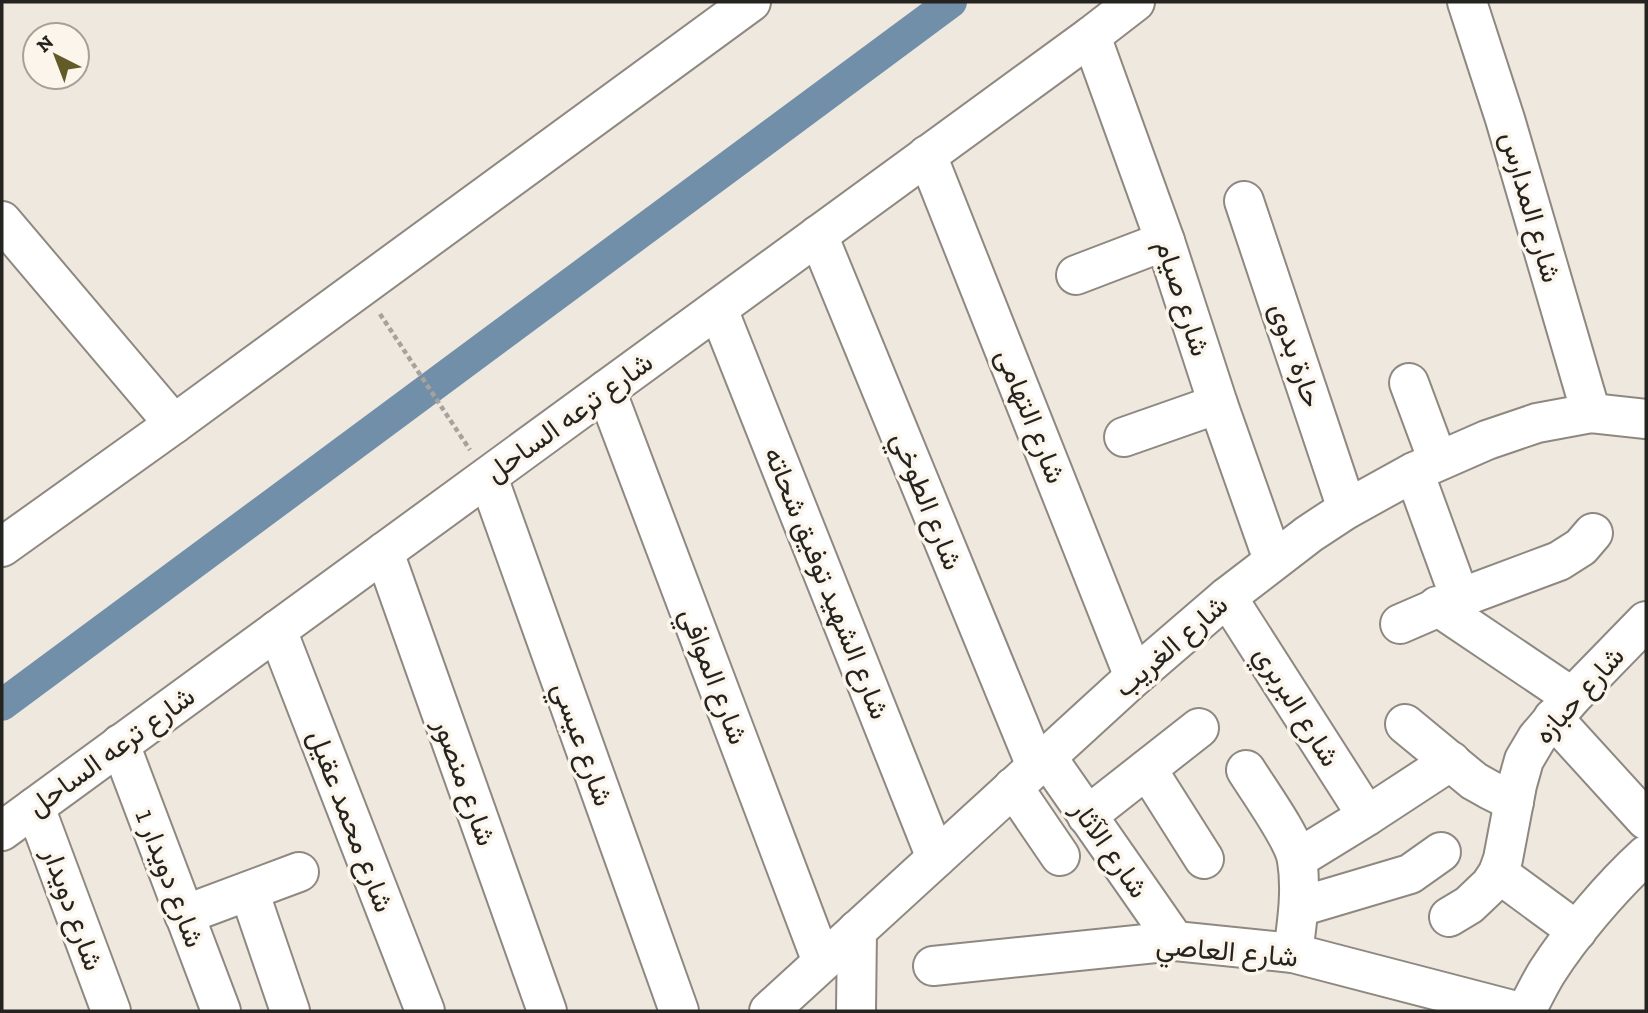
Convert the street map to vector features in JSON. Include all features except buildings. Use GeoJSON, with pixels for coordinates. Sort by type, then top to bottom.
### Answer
{"type":"FeatureCollection","features":[{"type":"Feature","properties":{"kind":"street"},"geometry":{"type":"LineString","coordinates":[[7,534],[174,424],[751,2]]}},
{"type":"Feature","properties":{"kind":"street","name":"شارع ترعه الساحل"},"geometry":{"type":"LineString","coordinates":[[2,831],[1135,2]]}},
{"type":"Feature","properties":{"kind":"street","name":"شارع المدارس"},"geometry":{"type":"LineString","coordinates":[[1468,2],[1591,413]]}},
{"type":"Feature","properties":{"kind":"street","name":"شارع صيام"},"geometry":{"type":"LineString","coordinates":[[1091,36],[1165,242],[1273,560]]}},
{"type":"Feature","properties":{"kind":"street","name":"شارع التهامى"},"geometry":{"type":"LineString","coordinates":[[928,155],[1134,677]]}},
{"type":"Feature","properties":{"kind":"street","name":"حارة بدوى"},"geometry":{"type":"LineString","coordinates":[[1244,201],[1347,509]]}},
{"type":"Feature","properties":{"kind":"street"},"geometry":{"type":"LineString","coordinates":[[2,221],[174,424]]}},
{"type":"Feature","properties":{"kind":"street","name":"شارع الطوخي"},"geometry":{"type":"LineString","coordinates":[[818,235],[1032,770]]}},
{"type":"Feature","properties":{"kind":"street"},"geometry":{"type":"LineString","coordinates":[[1076,275],[1165,242]]}},
{"type":"Feature","properties":{"kind":"street","name":"شارع الشهيد توفيق شحاته"},"geometry":{"type":"LineString","coordinates":[[718,309],[936,858]]}},
{"type":"Feature","properties":{"kind":"street"},"geometry":{"type":"LineString","coordinates":[[1409,383],[1449,602],[1563,708],[1646,820]]}},
{"type":"Feature","properties":{"kind":"street","name":"شارع الموافي"},"geometry":{"type":"LineString","coordinates":[[606,390],[822,962]]}},
{"type":"Feature","properties":{"kind":"street"},"geometry":{"type":"LineString","coordinates":[[1124,437],[1218,404]]}},
{"type":"Feature","properties":{"kind":"street","name":"شارع الغريب"},"geometry":{"type":"LineString","coordinates":[[769,1011],[1134,677],[1273,560],[1347,509],[1425,466],[1537,423],[1591,413],[1646,419]]}},
{"type":"Feature","properties":{"kind":"street","name":"شارع عيسي"},"geometry":{"type":"LineString","coordinates":[[488,477],[679,1011]]}},
{"type":"Feature","properties":{"kind":"street"},"geometry":{"type":"LineString","coordinates":[[1400,624],[1449,602],[1559,561],[1581,547],[1593,533]]}},
{"type":"Feature","properties":{"kind":"street","name":"شارع منصور"},"geometry":{"type":"LineString","coordinates":[[384,552],[547,1011]]}},
{"type":"Feature","properties":{"kind":"street","name":"شارع البربري"},"geometry":{"type":"LineString","coordinates":[[1227,597],[1367,816]]}},
{"type":"Feature","properties":{"kind":"street","name":"شارع محمد عقيل"},"geometry":{"type":"LineString","coordinates":[[277,630],[425,1011]]}},
{"type":"Feature","properties":{"kind":"street","name":"شارع حبازه"},"geometry":{"type":"LineString","coordinates":[[1499,873],[1517,785],[1524,760],[1536,738],[1563,708],[1642,634]]}},
{"type":"Feature","properties":{"kind":"street"},"geometry":{"type":"LineString","coordinates":[[1405,724],[1474,781],[1514,802]]}},
{"type":"Feature","properties":{"kind":"street"},"geometry":{"type":"LineString","coordinates":[[1087,816],[1199,728]]}},
{"type":"Feature","properties":{"kind":"street","name":"شارع دويدار 1"},"geometry":{"type":"LineString","coordinates":[[120,744],[221,1011]]}},
{"type":"Feature","properties":{"kind":"street"},"geometry":{"type":"LineString","coordinates":[[1297,859],[1451,761]]}},
{"type":"Feature","properties":{"kind":"street"},"geometry":{"type":"LineString","coordinates":[[1147,769],[1204,859]]}},
{"type":"Feature","properties":{"kind":"street"},"geometry":{"type":"LineString","coordinates":[[1032,770],[1060,856]]}},
{"type":"Feature","properties":{"kind":"street","name":"شارع الآثار"},"geometry":{"type":"LineString","coordinates":[[1032,770],[1087,816],[1175,941]]}},
{"type":"Feature","properties":{"kind":"street"},"geometry":{"type":"LineString","coordinates":[[1246,771],[1290,841],[1297,859],[1299,907],[1293,953]]}},
{"type":"Feature","properties":{"kind":"street","name":"شارع دويدار"},"geometry":{"type":"LineString","coordinates":[[35,807],[111,1011]]}},
{"type":"Feature","properties":{"kind":"street"},"geometry":{"type":"LineString","coordinates":[[1299,907],[1410,874],[1441,852]]}},
{"type":"Feature","properties":{"kind":"street"},"geometry":{"type":"LineString","coordinates":[[1526,1011],[1547,972],[1577,931],[1625,874],[1646,855]]}},
{"type":"Feature","properties":{"kind":"street"},"geometry":{"type":"LineString","coordinates":[[184,915],[299,872]]}},
{"type":"Feature","properties":{"kind":"street"},"geometry":{"type":"LineString","coordinates":[[1449,917],[1468,905],[1499,873],[1577,931]]}},
{"type":"Feature","properties":{"kind":"street"},"geometry":{"type":"LineString","coordinates":[[249,891],[290,1011]]}},
{"type":"Feature","properties":{"kind":"street"},"geometry":{"type":"LineString","coordinates":[[856,1011],[858,930]]}},
{"type":"Feature","properties":{"kind":"street","name":"شارع العاصي"},"geometry":{"type":"LineString","coordinates":[[933,966],[1175,941],[1293,953],[1516,1011]]}},
{"type":"Feature","properties":{"kind":"path"},"geometry":{"type":"LineString","coordinates":[[393,335],[462,438]]}},
{"type":"Feature","properties":{"kind":"waterway"},"geometry":{"type":"LineString","coordinates":[[2,705],[951,2]]}}]}
